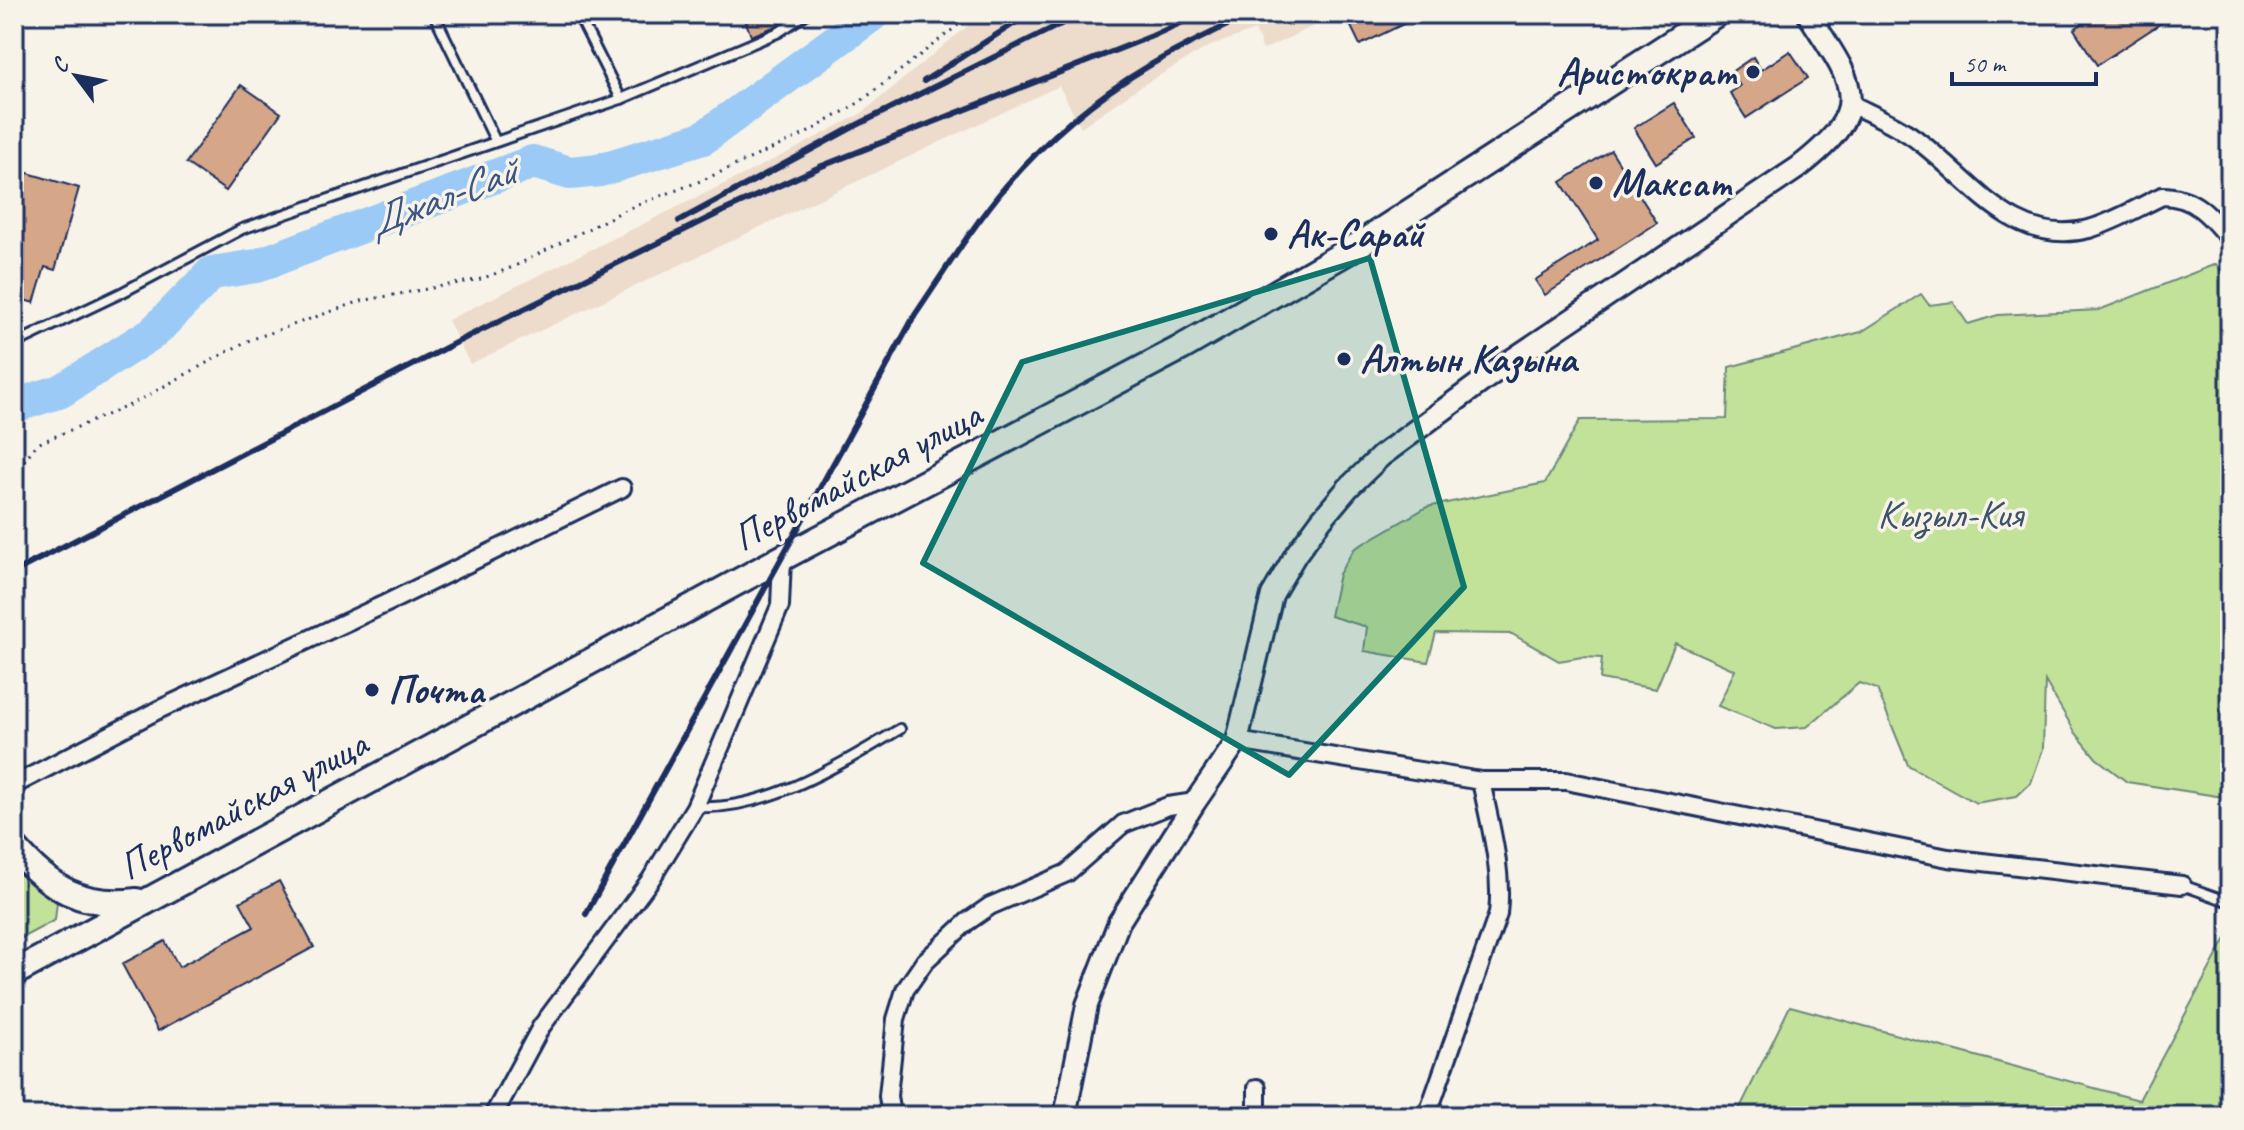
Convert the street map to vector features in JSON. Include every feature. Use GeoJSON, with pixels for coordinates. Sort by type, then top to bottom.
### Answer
{"type":"FeatureCollection","features":[{"type":"Feature","properties":{"kind":"main road","name":"Первомайская улица"},"geometry":{"type":"LineString","coordinates":[[14,973],[782,558],[1181,348],[1357,246],[1716,14]]}},
{"type":"Feature","properties":{"kind":"main road"},"geometry":{"type":"LineString","coordinates":[[14,847],[44,878],[66,893],[92,901],[118,903],[148,899]]}},
{"type":"Feature","properties":{"kind":"street"},"geometry":{"type":"LineString","coordinates":[[1065,1116],[1087,1005],[1119,922],[1237,741],[1272,595],[1296,554],[1348,488],[1381,456],[1507,363],[1799,167],[1836,135],[1851,104],[1848,78],[1808,14]]}},
{"type":"Feature","properties":{"kind":"street"},"geometry":{"type":"LineString","coordinates":[[1851,104],[1902,129],[1965,183],[2033,229],[2066,232],[2089,229],[2162,196],[2173,196],[2195,203],[2230,240]]}},
{"type":"Feature","properties":{"kind":"street"},"geometry":{"type":"LineString","coordinates":[[14,785],[158,710],[428,584],[622,488]]}},
{"type":"Feature","properties":{"kind":"street"},"geometry":{"type":"LineString","coordinates":[[493,1116],[541,1027],[651,879],[695,807],[780,606],[782,558]]}},
{"type":"Feature","properties":{"kind":"street"},"geometry":{"type":"LineString","coordinates":[[1237,741],[1481,781],[1566,781],[1948,858],[2182,885]]}},
{"type":"Feature","properties":{"kind":"street"},"geometry":{"type":"LineString","coordinates":[[1427,1116],[1498,914],[1501,888],[1481,781]]}},
{"type":"Feature","properties":{"kind":"street"},"geometry":{"type":"LineString","coordinates":[[891,1116],[888,1096],[896,1019],[905,990],[925,961],[967,922],[990,906],[1067,873],[1123,824],[1168,806],[1195,802]]}},
{"type":"Feature","properties":{"kind":"street"},"geometry":{"type":"LineString","coordinates":[[1257,1088],[1257,1116]]}},
{"type":"Feature","properties":{"kind":"lane"},"geometry":{"type":"LineString","coordinates":[[434,14],[495,140]]}},
{"type":"Feature","properties":{"kind":"lane"},"geometry":{"type":"LineString","coordinates":[[578,14],[621,99]]}},
{"type":"Feature","properties":{"kind":"lane"},"geometry":{"type":"LineString","coordinates":[[14,344],[123,292],[242,229],[621,99],[779,32],[806,14]]}},
{"type":"Feature","properties":{"kind":"lane"},"geometry":{"type":"LineString","coordinates":[[695,807],[723,809],[797,784],[834,768],[900,729]]}},
{"type":"Feature","properties":{"kind":"lane"},"geometry":{"type":"LineString","coordinates":[[2182,885],[2230,902]]}},
{"type":"Feature","properties":{"kind":"path"},"geometry":{"type":"LineString","coordinates":[[14,473],[37,444],[128,406],[247,341],[361,301],[481,279],[513,267],[627,209],[703,180],[807,133],[860,102],[968,14]]}},
{"type":"Feature","properties":{"kind":"highlighted area"},"geometry":{"type":"Polygon","coordinates":[[[1370,258],[1464,587],[1289,775],[923,563],[1022,362],[1370,258]]]}},
{"type":"Feature","properties":{"kind":"shaded area"},"geometry":{"type":"Polygon","coordinates":[[[982,14],[1339,14],[1263,50],[1255,30],[1208,47],[1138,88],[1081,127],[1059,86],[470,364],[448,320],[862,113],[982,14]]]}},
{"type":"Feature","properties":{"kind":"green space","name":"Кызыл-Кия"},"geometry":{"type":"Polygon","coordinates":[[[2216,264],[2230,283],[2230,798],[2127,782],[2096,758],[2075,732],[2045,681],[2043,749],[2031,783],[2017,796],[1976,803],[1908,765],[1877,689],[1859,683],[1807,727],[1776,729],[1718,706],[1735,670],[1675,643],[1656,689],[1600,679],[1602,658],[1559,661],[1512,634],[1436,633],[1428,662],[1364,651],[1367,627],[1330,616],[1339,574],[1354,549],[1427,507],[1545,483],[1580,420],[1727,419],[1729,367],[1861,332],[1921,294],[1929,305],[1953,302],[1968,324],[1998,315],[2099,310],[2216,264]]]}},
{"type":"Feature","properties":{"kind":"green space"},"geometry":{"type":"Polygon","coordinates":[[[14,863],[57,902],[55,920],[14,942],[14,863]]]}},
{"type":"Feature","properties":{"kind":"green space"},"geometry":{"type":"Polygon","coordinates":[[[2230,931],[2230,1116],[1736,1116],[1790,1006],[2139,1100],[2230,931]]]}},
{"type":"Feature","properties":{"kind":"building"},"geometry":{"type":"Polygon","coordinates":[[[743,14],[793,14],[776,26],[751,36],[743,14]]]}},
{"type":"Feature","properties":{"kind":"building"},"geometry":{"type":"Polygon","coordinates":[[[1345,14],[1424,14],[1360,45],[1345,14]]]}},
{"type":"Feature","properties":{"kind":"building"},"geometry":{"type":"Polygon","coordinates":[[[2098,14],[2175,14],[2097,65],[2074,29],[2098,14]]]}},
{"type":"Feature","properties":{"kind":"building"},"geometry":{"type":"Polygon","coordinates":[[[1790,51],[1808,78],[1746,118],[1730,93],[1740,86],[1731,72],[1753,57],[1761,70],[1790,51]]]}},
{"type":"Feature","properties":{"kind":"building"},"geometry":{"type":"Polygon","coordinates":[[[241,85],[281,113],[226,191],[186,163],[241,85]]]}},
{"type":"Feature","properties":{"kind":"building"},"geometry":{"type":"Polygon","coordinates":[[[1674,103],[1696,138],[1656,163],[1634,128],[1674,103]]]}},
{"type":"Feature","properties":{"kind":"building"},"geometry":{"type":"Polygon","coordinates":[[[1611,150],[1657,223],[1545,295],[1535,280],[1598,240],[1561,182],[1611,150]]]}},
{"type":"Feature","properties":{"kind":"building"},"geometry":{"type":"Polygon","coordinates":[[[14,169],[79,188],[55,270],[45,267],[34,303],[14,297],[14,169]]]}},
{"type":"Feature","properties":{"kind":"building"},"geometry":{"type":"Polygon","coordinates":[[[279,881],[314,947],[158,1031],[122,964],[165,941],[179,967],[254,927],[240,902],[279,881]]]}},
{"type":"Feature","properties":{"kind":"waterway","name":"Джал-Сай"},"geometry":{"type":"LineString","coordinates":[[14,406],[61,391],[154,332],[212,273],[256,266],[533,162],[570,173],[600,170],[703,138],[873,14]]}},
{"type":"Feature","properties":{"kind":"railway"},"geometry":{"type":"LineString","coordinates":[[924,81],[1029,14]]}},
{"type":"Feature","properties":{"kind":"railway"},"geometry":{"type":"LineString","coordinates":[[679,221],[853,127],[1081,14]]}},
{"type":"Feature","properties":{"kind":"railway"},"geometry":{"type":"LineString","coordinates":[[14,572],[459,341],[719,213],[822,166],[1152,36],[1200,14]]}},
{"type":"Feature","properties":{"kind":"railway"},"geometry":{"type":"LineString","coordinates":[[586,914],[915,315],[982,216],[1038,152],[1090,106],[1160,60],[1250,14]]}},
{"type":"Feature","properties":{"kind":"place","name":"Аристократ"},"geometry":{"type":"Point","coordinates":[1753,72]}},
{"type":"Feature","properties":{"kind":"place","name":"Максат"},"geometry":{"type":"Point","coordinates":[1596,183]}},
{"type":"Feature","properties":{"kind":"place","name":"Ак-Сарай"},"geometry":{"type":"Point","coordinates":[1271,234]}},
{"type":"Feature","properties":{"kind":"place","name":"Алтын Казына"},"geometry":{"type":"Point","coordinates":[1344,359]}},
{"type":"Feature","properties":{"kind":"place","name":"Почта"},"geometry":{"type":"Point","coordinates":[372,690]}}]}
